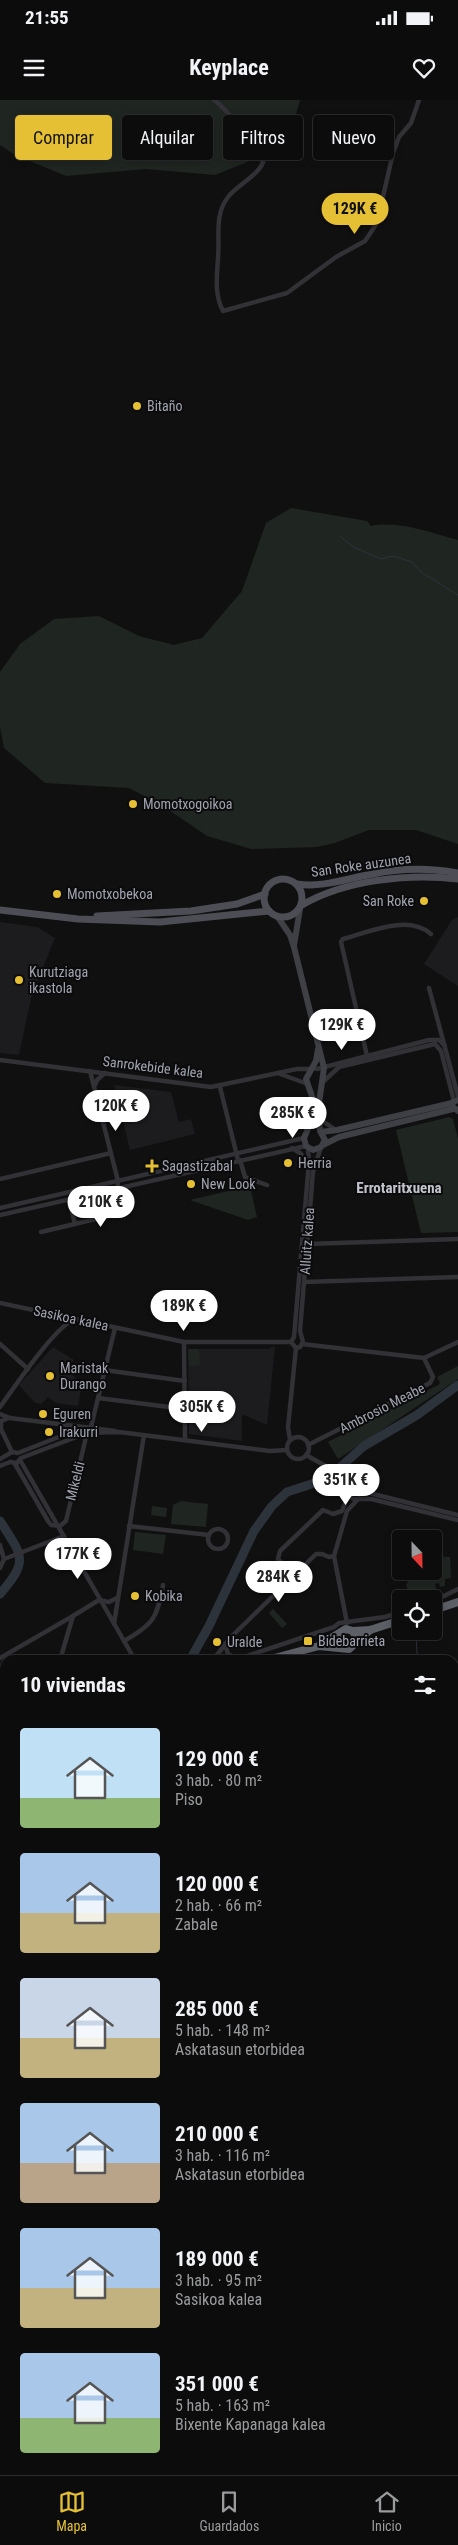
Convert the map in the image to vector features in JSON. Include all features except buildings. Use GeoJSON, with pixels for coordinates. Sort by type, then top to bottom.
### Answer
{"type":"FeatureCollection","features":[{"type":"Feature","properties":{"kind":"highway"},"geometry":{"type":"LineString","coordinates":[[442,1607],[458,1602]]}},
{"type":"Feature","properties":{"kind":"highway"},"geometry":{"type":"LineString","coordinates":[[318,1646],[352,1648],[357,1640],[370,1630],[392,1623]]}},
{"type":"Feature","properties":{"kind":"highway"},"geometry":{"type":"LineString","coordinates":[[285,1655],[318,1646],[343,1630],[350,1628],[370,1630]]}},
{"type":"Feature","properties":{"kind":"highway"},"geometry":{"type":"LineString","coordinates":[[350,1628],[357,1640]]}},
{"type":"Feature","properties":{"kind":"highway"},"geometry":{"type":"LineString","coordinates":[[338,1633],[336,1640],[340,1647]]}},
{"type":"Feature","properties":{"kind":"main road","name":"San Roke auzunea"},"geometry":{"type":"LineString","coordinates":[[297,884],[318,885],[375,873],[407,869],[458,873]]}},
{"type":"Feature","properties":{"kind":"main road"},"geometry":{"type":"LineString","coordinates":[[0,910],[78,919],[160,922],[269,912],[277,916],[290,917],[318,895],[334,890],[401,877],[429,876],[458,879]]}},
{"type":"Feature","properties":{"kind":"main road"},"geometry":{"type":"LineString","coordinates":[[269,912],[264,900],[264,894],[267,888],[278,880],[291,880],[297,884],[301,890],[301,907]]}},
{"type":"Feature","properties":{"kind":"main road"},"geometry":{"type":"LineString","coordinates":[[0,905],[78,915],[116,916],[230,905],[264,894]]}},
{"type":"Feature","properties":{"kind":"street"},"geometry":{"type":"LineString","coordinates":[[214,100],[224,106],[258,151],[263,162],[258,171],[228,196],[220,211],[217,290],[223,311],[287,293],[336,257],[365,240],[377,223],[398,137],[411,123],[419,100]]}},
{"type":"Feature","properties":{"kind":"street"},"geometry":{"type":"LineString","coordinates":[[294,947],[301,907]]}},
{"type":"Feature","properties":{"kind":"street"},"geometry":{"type":"LineString","coordinates":[[277,916],[290,935],[294,947],[320,1052],[315,1087],[280,1074]]}},
{"type":"Feature","properties":{"kind":"street"},"geometry":{"type":"LineString","coordinates":[[367,1056],[340,942],[343,939],[406,924],[423,928],[431,934]]}},
{"type":"Feature","properties":{"kind":"street"},"geometry":{"type":"LineString","coordinates":[[429,988],[445,1046],[456,1103]]}},
{"type":"Feature","properties":{"kind":"street"},"geometry":{"type":"LineString","coordinates":[[307,1147],[305,1135],[315,1105],[306,1079],[337,1063],[435,1039],[445,1046]]}},
{"type":"Feature","properties":{"kind":"street"},"geometry":{"type":"LineString","coordinates":[[318,1073],[430,1044],[439,1047],[456,1103]]}},
{"type":"Feature","properties":{"kind":"street"},"geometry":{"type":"LineString","coordinates":[[320,1052],[327,1061],[337,1063]]}},
{"type":"Feature","properties":{"kind":"street"},"geometry":{"type":"LineString","coordinates":[[320,1052],[317,1057],[318,1110],[324,1140],[322,1147]]}},
{"type":"Feature","properties":{"kind":"street","name":"Sanrokebide kalea"},"geometry":{"type":"LineString","coordinates":[[0,1060],[203,1087],[220,1087],[280,1074],[318,1073]]}},
{"type":"Feature","properties":{"kind":"street"},"geometry":{"type":"LineString","coordinates":[[41,1232],[121,1213],[118,1181],[90,1071]]}},
{"type":"Feature","properties":{"kind":"street"},"geometry":{"type":"LineString","coordinates":[[95,1087],[97,1080],[105,1073]]}},
{"type":"Feature","properties":{"kind":"street"},"geometry":{"type":"LineString","coordinates":[[220,1087],[236,1154],[244,1176]]}},
{"type":"Feature","properties":{"kind":"street"},"geometry":{"type":"LineString","coordinates":[[0,1208],[236,1154],[305,1135],[311,1129],[321,1131],[337,1130],[456,1103]]}},
{"type":"Feature","properties":{"kind":"street"},"geometry":{"type":"LineString","coordinates":[[0,1216],[292,1148],[307,1147],[316,1150],[339,1137],[456,1103]]}},
{"type":"Feature","properties":{"kind":"street"},"geometry":{"type":"LineString","coordinates":[[318,1110],[324,1122],[337,1130]]}},
{"type":"Feature","properties":{"kind":"street","name":"Alluitz kalea"},"geometry":{"type":"LineString","coordinates":[[292,1339],[309,1164],[307,1147]]}},
{"type":"Feature","properties":{"kind":"street","name":"Alluitz kalea"},"geometry":{"type":"LineString","coordinates":[[300,1338],[314,1165],[322,1147]]}},
{"type":"Feature","properties":{"kind":"street"},"geometry":{"type":"LineString","coordinates":[[292,1148],[300,1153],[309,1164]]}},
{"type":"Feature","properties":{"kind":"street"},"geometry":{"type":"LineString","coordinates":[[0,1179],[111,1152]]}},
{"type":"Feature","properties":{"kind":"street"},"geometry":{"type":"LineString","coordinates":[[239,1180],[244,1176]]}},
{"type":"Feature","properties":{"kind":"street"},"geometry":{"type":"LineString","coordinates":[[244,1176],[267,1185]]}},
{"type":"Feature","properties":{"kind":"street"},"geometry":{"type":"LineString","coordinates":[[69,1200],[75,1224]]}},
{"type":"Feature","properties":{"kind":"street"},"geometry":{"type":"LineString","coordinates":[[307,1244],[458,1239]]}},
{"type":"Feature","properties":{"kind":"street"},"geometry":{"type":"LineString","coordinates":[[304,1282],[458,1277]]}},
{"type":"Feature","properties":{"kind":"street","name":"Sasikoa kalea"},"geometry":{"type":"LineString","coordinates":[[0,1303],[184,1342],[300,1338]]}},
{"type":"Feature","properties":{"kind":"street"},"geometry":{"type":"LineString","coordinates":[[61,1315],[66,1324]]}},
{"type":"Feature","properties":{"kind":"street"},"geometry":{"type":"LineString","coordinates":[[0,1407],[28,1369],[66,1324],[76,1319]]}},
{"type":"Feature","properties":{"kind":"street"},"geometry":{"type":"LineString","coordinates":[[91,1427],[115,1328]]}},
{"type":"Feature","properties":{"kind":"street"},"geometry":{"type":"LineString","coordinates":[[300,1338],[302,1344]]}},
{"type":"Feature","properties":{"kind":"street"},"geometry":{"type":"LineString","coordinates":[[287,1450],[290,1440],[288,1427],[296,1348],[292,1339]]}},
{"type":"Feature","properties":{"kind":"street"},"geometry":{"type":"LineString","coordinates":[[184,1342],[185,1440]]}},
{"type":"Feature","properties":{"kind":"street"},"geometry":{"type":"LineString","coordinates":[[296,1348],[302,1344],[424,1358],[458,1342]]}},
{"type":"Feature","properties":{"kind":"street"},"geometry":{"type":"LineString","coordinates":[[0,1344],[28,1369]]}},
{"type":"Feature","properties":{"kind":"street","name":"Ambrosio Meabe"},"geometry":{"type":"LineString","coordinates":[[308,1445],[430,1383],[433,1377],[424,1358]]}},
{"type":"Feature","properties":{"kind":"street"},"geometry":{"type":"LineString","coordinates":[[104,1370],[185,1381]]}},
{"type":"Feature","properties":{"kind":"street"},"geometry":{"type":"LineString","coordinates":[[98,1398],[185,1409]]}},
{"type":"Feature","properties":{"kind":"street"},"geometry":{"type":"LineString","coordinates":[[0,1414],[10,1418],[84,1428]]}},
{"type":"Feature","properties":{"kind":"street"},"geometry":{"type":"LineString","coordinates":[[10,1418],[1,1421],[1,1428],[12,1452]]}},
{"type":"Feature","properties":{"kind":"street"},"geometry":{"type":"LineString","coordinates":[[12,1452],[18,1453],[91,1427],[270,1451],[287,1450]]}},
{"type":"Feature","properties":{"kind":"street"},"geometry":{"type":"LineString","coordinates":[[0,1466],[87,1433],[118,1432]]}},
{"type":"Feature","properties":{"kind":"street","name":"Mikeldi"},"geometry":{"type":"LineString","coordinates":[[60,1526],[66,1521],[87,1433]]}},
{"type":"Feature","properties":{"kind":"street"},"geometry":{"type":"LineString","coordinates":[[114,1625],[144,1435]]}},
{"type":"Feature","properties":{"kind":"street"},"geometry":{"type":"LineString","coordinates":[[290,1440],[299,1437],[304,1439],[308,1445],[306,1455]]}},
{"type":"Feature","properties":{"kind":"street"},"geometry":{"type":"LineString","coordinates":[[287,1450],[293,1458],[300,1458],[306,1455]]}},
{"type":"Feature","properties":{"kind":"street"},"geometry":{"type":"LineString","coordinates":[[0,1460],[12,1452]]}},
{"type":"Feature","properties":{"kind":"street"},"geometry":{"type":"LineString","coordinates":[[18,1453],[132,1655]]}},
{"type":"Feature","properties":{"kind":"street"},"geometry":{"type":"LineString","coordinates":[[306,1455],[324,1465],[350,1492],[352,1498],[361,1498],[458,1520]]}},
{"type":"Feature","properties":{"kind":"street"},"geometry":{"type":"LineString","coordinates":[[8,1456],[48,1521],[51,1524],[60,1526]]}},
{"type":"Feature","properties":{"kind":"street"},"geometry":{"type":"LineString","coordinates":[[350,1492],[357,1490],[458,1515]]}},
{"type":"Feature","properties":{"kind":"street"},"geometry":{"type":"LineString","coordinates":[[294,1575],[278,1559],[280,1551],[323,1510],[333,1514],[342,1511],[350,1492]]}},
{"type":"Feature","properties":{"kind":"street"},"geometry":{"type":"LineString","coordinates":[[350,1628],[334,1556],[347,1511],[361,1498]]}},
{"type":"Feature","properties":{"kind":"street"},"geometry":{"type":"LineString","coordinates":[[129,1526],[209,1534],[216,1529],[222,1530],[227,1537],[226,1543],[218,1548],[212,1547],[208,1541],[209,1534]]}},
{"type":"Feature","properties":{"kind":"street"},"geometry":{"type":"LineString","coordinates":[[0,1568],[6,1559],[64,1536]]}},
{"type":"Feature","properties":{"kind":"street"},"geometry":{"type":"LineString","coordinates":[[0,1545],[6,1559]]}},
{"type":"Feature","properties":{"kind":"street"},"geometry":{"type":"LineString","coordinates":[[217,1655],[231,1638],[316,1554],[329,1557],[334,1556]]}},
{"type":"Feature","properties":{"kind":"street"},"geometry":{"type":"LineString","coordinates":[[124,1641],[142,1631],[155,1618],[162,1585]]}},
{"type":"Feature","properties":{"kind":"street"},"geometry":{"type":"LineString","coordinates":[[442,1597],[458,1590]]}},
{"type":"Feature","properties":{"kind":"street"},"geometry":{"type":"LineString","coordinates":[[5,1655],[100,1600],[109,1602],[117,1598]]}},
{"type":"Feature","properties":{"kind":"street"},"geometry":{"type":"LineString","coordinates":[[341,1623],[350,1628],[392,1615]]}},
{"type":"Feature","properties":{"kind":"street"},"geometry":{"type":"LineString","coordinates":[[61,1655],[73,1616]]}},
{"type":"Feature","properties":{"kind":"street"},"geometry":{"type":"LineString","coordinates":[[338,1633],[341,1623]]}},
{"type":"Feature","properties":{"kind":"street"},"geometry":{"type":"LineString","coordinates":[[250,1655],[341,1623]]}},
{"type":"Feature","properties":{"kind":"street"},"geometry":{"type":"LineString","coordinates":[[226,1644],[228,1654],[230,1655]]}},
{"type":"Feature","properties":{"kind":"shaded area"},"geometry":{"type":"Polygon","coordinates":[[[0,100],[300,100],[296,115],[223,115],[223,160],[252,160],[215,175],[146,169],[66,176],[27,160],[112,160],[112,115],[15,115],[15,155],[0,145],[0,100]]]}},
{"type":"Feature","properties":{"kind":"shaded area"},"geometry":{"type":"Polygon","coordinates":[[[291,508],[367,521],[371,526],[404,526],[458,540],[458,844],[416,830],[369,830],[335,843],[317,847],[251,849],[207,836],[163,806],[129,788],[45,783],[4,748],[0,727],[0,672],[20,644],[54,619],[99,616],[139,636],[174,645],[202,638],[242,591],[266,523],[291,508]]]}},
{"type":"Feature","properties":{"kind":"shaded area"},"geometry":{"type":"Polygon","coordinates":[[[458,917],[458,986],[424,964],[452,920],[458,917]]]}},
{"type":"Feature","properties":{"kind":"shaded area","name":"Kurutziaga ikastola"},"geometry":{"type":"Polygon","coordinates":[[[0,922],[37,927],[55,938],[32,994],[19,1055],[0,1053],[0,922]]]}},
{"type":"Feature","properties":{"kind":"shaded area"},"geometry":{"type":"Polygon","coordinates":[[[114,1085],[171,1092],[179,1122],[191,1119],[195,1134],[130,1150],[114,1085]]]}},
{"type":"Feature","properties":{"kind":"shaded area"},"geometry":{"type":"Polygon","coordinates":[[[449,1117],[453,1119],[458,1139],[458,1232],[421,1233],[396,1130],[449,1117]]]}},
{"type":"Feature","properties":{"kind":"shaded area"},"geometry":{"type":"Polygon","coordinates":[[[250,1186],[257,1217],[248,1220],[190,1200],[250,1186]]]}},
{"type":"Feature","properties":{"kind":"shaded area","name":"Maristak Durango"},"geometry":{"type":"Polygon","coordinates":[[[53,1347],[74,1360],[66,1368],[82,1385],[78,1406],[56,1403],[48,1397],[41,1404],[35,1403],[19,1385],[53,1347]]]}},
{"type":"Feature","properties":{"kind":"shaded area"},"geometry":{"type":"Polygon","coordinates":[[[275,1347],[267,1425],[242,1414],[242,1441],[189,1434],[188,1349],[270,1349],[275,1347]]]}},
{"type":"Feature","properties":{"kind":"shaded area"},"geometry":{"type":"Polygon","coordinates":[[[188,1349],[199,1349],[200,1365],[189,1366],[188,1349]]]}},
{"type":"Feature","properties":{"kind":"shaded area"},"geometry":{"type":"Polygon","coordinates":[[[458,1366],[458,1379],[338,1459],[328,1442],[438,1385],[440,1383],[437,1377],[458,1366]]]}},
{"type":"Feature","properties":{"kind":"shaded area"},"geometry":{"type":"Polygon","coordinates":[[[181,1501],[208,1504],[206,1527],[171,1524],[173,1505],[181,1501]]]}},
{"type":"Feature","properties":{"kind":"shaded area"},"geometry":{"type":"Polygon","coordinates":[[[152,1506],[167,1508],[166,1517],[151,1515],[152,1506]]]}},
{"type":"Feature","properties":{"kind":"shaded area"},"geometry":{"type":"Polygon","coordinates":[[[135,1532],[166,1535],[163,1554],[133,1550],[135,1532]]]}},
{"type":"Feature","properties":{"kind":"shaded area"},"geometry":{"type":"Polygon","coordinates":[[[442,1556],[450,1557],[451,1578],[445,1579],[445,1586],[440,1587],[439,1583],[435,1584],[436,1590],[408,1590],[406,1585],[409,1580],[442,1580],[442,1556]]]}},
{"type":"Feature","properties":{"kind":"shaded area"},"geometry":{"type":"Polygon","coordinates":[[[273,1609],[287,1624],[282,1628],[269,1613],[273,1609]]]}},
{"type":"Feature","properties":{"kind":"waterway"},"geometry":{"type":"LineString","coordinates":[[340,536],[353,547],[381,559],[393,556],[412,562],[421,572],[458,595]]}},
{"type":"Feature","properties":{"kind":"waterway"},"geometry":{"type":"LineString","coordinates":[[193,1655],[209,1626],[254,1531],[272,1506],[287,1492],[327,1479],[364,1446],[417,1415],[458,1385]]}},
{"type":"Feature","properties":{"kind":"waterway"},"geometry":{"type":"LineString","coordinates":[[0,1521],[14,1543],[19,1558],[19,1565],[15,1573],[0,1594]]}},
{"type":"Feature","properties":{"kind":"waterway"},"geometry":{"type":"LineString","coordinates":[[416,1640],[418,1655]]}},
{"type":"Feature","properties":{"kind":"place","name":"Bitaño"},"geometry":{"type":"Point","coordinates":[137,406]}},
{"type":"Feature","properties":{"kind":"place","name":"Momotxogoikoa"},"geometry":{"type":"Point","coordinates":[133,804]}},
{"type":"Feature","properties":{"kind":"place","name":"Momotxobekoa"},"geometry":{"type":"Point","coordinates":[57,894]}},
{"type":"Feature","properties":{"kind":"place","name":"San Roke"},"geometry":{"type":"Point","coordinates":[424,901]}},
{"type":"Feature","properties":{"kind":"place","name":"Kurutziaga ikastola"},"geometry":{"type":"Point","coordinates":[19,980]}},
{"type":"Feature","properties":{"kind":"place","name":"Herria"},"geometry":{"type":"Point","coordinates":[288,1163]}},
{"type":"Feature","properties":{"kind":"place","name":"Sagastizabal"},"geometry":{"type":"Point","coordinates":[152,1166]}},
{"type":"Feature","properties":{"kind":"place","name":"New Look"},"geometry":{"type":"Point","coordinates":[191,1184]}},
{"type":"Feature","properties":{"kind":"place","name":"Maristak Durango"},"geometry":{"type":"Point","coordinates":[50,1376]}},
{"type":"Feature","properties":{"kind":"place","name":"Eguren"},"geometry":{"type":"Point","coordinates":[43,1414]}},
{"type":"Feature","properties":{"kind":"place","name":"Irakurri"},"geometry":{"type":"Point","coordinates":[49,1432]}},
{"type":"Feature","properties":{"kind":"place","name":"Kobika"},"geometry":{"type":"Point","coordinates":[135,1596]}},
{"type":"Feature","properties":{"kind":"place","name":"Bidebarrieta"},"geometry":{"type":"Point","coordinates":[308,1641]}},
{"type":"Feature","properties":{"kind":"place","name":"Uralde"},"geometry":{"type":"Point","coordinates":[217,1642]}},
{"type":"Feature","properties":{"kind":"district","name":"Errotaritxuena"},"geometry":{"type":"Point","coordinates":[399,1188]}}]}
